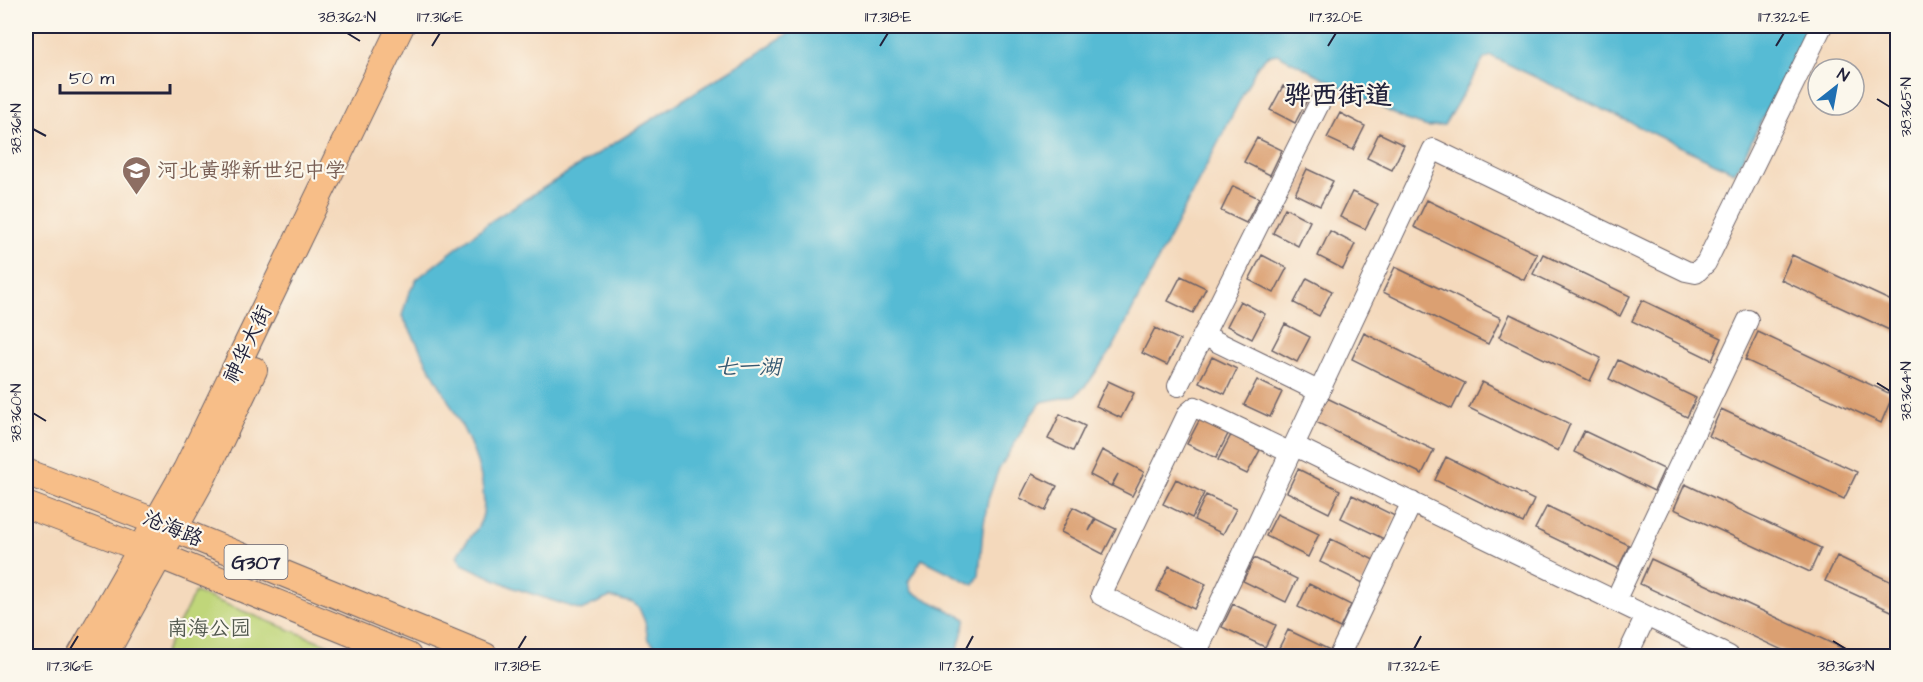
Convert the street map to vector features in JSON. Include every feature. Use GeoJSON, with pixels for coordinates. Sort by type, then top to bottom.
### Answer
{"type":"FeatureCollection","features":[{"type":"Feature","properties":{"kind":"main road","name":"神华大街"},"geometry":{"type":"LineString","coordinates":[[104,657],[166,525],[191,460],[401,26]]}},
{"type":"Feature","properties":{"kind":"main road","name":"神华大街"},"geometry":{"type":"LineString","coordinates":[[166,525],[208,466],[419,26]]}},
{"type":"Feature","properties":{"kind":"main road","name":"沧海路"},"geometry":{"type":"LineString","coordinates":[[26,472],[166,525],[485,657]]}},
{"type":"Feature","properties":{"kind":"main road","name":"沧海路"},"geometry":{"type":"LineString","coordinates":[[26,505],[408,657]]}},
{"type":"Feature","properties":{"kind":"main road","name":"神华大街"},"geometry":{"type":"LineString","coordinates":[[80,657],[151,553]]}},
{"type":"Feature","properties":{"kind":"street"},"geometry":{"type":"LineString","coordinates":[[1729,657],[1700,650],[1646,616],[1412,502],[1293,449],[1195,407],[1188,413],[1101,595],[1198,651],[1293,449],[1320,392],[1433,149],[1686,271],[1696,273],[1706,263],[1822,26]]}},
{"type":"Feature","properties":{"kind":"street"},"geometry":{"type":"LineString","coordinates":[[1178,386],[1323,96]]}},
{"type":"Feature","properties":{"kind":"street"},"geometry":{"type":"LineString","coordinates":[[1615,601],[1748,320]]}},
{"type":"Feature","properties":{"kind":"street"},"geometry":{"type":"LineString","coordinates":[[1203,335],[1320,392]]}},
{"type":"Feature","properties":{"kind":"street"},"geometry":{"type":"LineString","coordinates":[[1339,657],[1412,502]]}},
{"type":"Feature","properties":{"kind":"street"},"geometry":{"type":"LineString","coordinates":[[1627,657],[1646,616]]}},
{"type":"Feature","properties":{"kind":"green space","name":"南海公园"},"geometry":{"type":"Polygon","coordinates":[[[195,592],[356,656],[163,656],[195,592]]]}},
{"type":"Feature","properties":{"kind":"water","name":"七一湖"},"geometry":{"type":"Polygon","coordinates":[[[800,26],[1809,26],[1734,172],[1491,56],[1484,59],[1444,125],[1428,127],[1406,120],[1277,54],[1267,56],[1258,65],[1114,346],[1089,382],[1076,395],[1042,402],[1032,414],[998,471],[988,500],[979,575],[974,585],[922,559],[908,582],[912,592],[966,619],[956,656],[670,656],[648,640],[645,622],[639,608],[633,603],[610,597],[581,610],[514,588],[462,564],[457,556],[479,526],[483,514],[484,494],[480,474],[466,434],[402,316],[408,295],[417,279],[491,221],[800,26]]]}},
{"type":"Feature","properties":{"kind":"building"},"geometry":{"type":"Polygon","coordinates":[[[1283,86],[1308,98],[1295,123],[1270,110],[1283,86]]]}},
{"type":"Feature","properties":{"kind":"building"},"geometry":{"type":"Polygon","coordinates":[[[1340,113],[1365,126],[1353,150],[1327,138],[1340,113]]]}},
{"type":"Feature","properties":{"kind":"building"},"geometry":{"type":"Polygon","coordinates":[[[1379,133],[1404,145],[1392,170],[1367,158],[1379,133]]]}},
{"type":"Feature","properties":{"kind":"building"},"geometry":{"type":"Polygon","coordinates":[[[1257,138],[1282,150],[1270,175],[1244,162],[1257,138]]]}},
{"type":"Feature","properties":{"kind":"building"},"geometry":{"type":"Polygon","coordinates":[[[1307,169],[1333,181],[1320,206],[1295,194],[1307,169]]]}},
{"type":"Feature","properties":{"kind":"building"},"geometry":{"type":"Polygon","coordinates":[[[1233,186],[1259,198],[1246,223],[1221,211],[1233,186]]]}},
{"type":"Feature","properties":{"kind":"building"},"geometry":{"type":"Polygon","coordinates":[[[1352,192],[1378,204],[1365,229],[1340,217],[1352,192]]]}},
{"type":"Feature","properties":{"kind":"building"},"geometry":{"type":"Polygon","coordinates":[[[1427,200],[1537,254],[1524,280],[1414,227],[1427,200]]]}},
{"type":"Feature","properties":{"kind":"building"},"geometry":{"type":"Polygon","coordinates":[[[1285,208],[1310,221],[1298,246],[1273,233],[1285,208]]]}},
{"type":"Feature","properties":{"kind":"building"},"geometry":{"type":"Polygon","coordinates":[[[1330,231],[1355,244],[1343,269],[1318,256],[1330,231]]]}},
{"type":"Feature","properties":{"kind":"building"},"geometry":{"type":"Polygon","coordinates":[[[1543,254],[1630,296],[1620,316],[1533,274],[1543,254]]]}},
{"type":"Feature","properties":{"kind":"building"},"geometry":{"type":"Polygon","coordinates":[[[1262,255],[1287,268],[1274,293],[1249,280],[1262,255]]]}},
{"type":"Feature","properties":{"kind":"building"},"geometry":{"type":"Polygon","coordinates":[[[1792,255],[1898,304],[1898,334],[1781,280],[1792,255]]]}},
{"type":"Feature","properties":{"kind":"building"},"geometry":{"type":"Polygon","coordinates":[[[1395,267],[1501,318],[1488,344],[1383,292],[1395,267]]]}},
{"type":"Feature","properties":{"kind":"building"},"geometry":{"type":"Polygon","coordinates":[[[1181,276],[1206,288],[1193,313],[1168,301],[1181,276]]]}},
{"type":"Feature","properties":{"kind":"building"},"geometry":{"type":"Polygon","coordinates":[[[1307,278],[1332,291],[1319,316],[1294,303],[1307,278]]]}},
{"type":"Feature","properties":{"kind":"building"},"geometry":{"type":"Polygon","coordinates":[[[1642,300],[1722,338],[1712,360],[1632,321],[1642,300]]]}},
{"type":"Feature","properties":{"kind":"building"},"geometry":{"type":"Polygon","coordinates":[[[1240,301],[1265,314],[1252,339],[1227,326],[1240,301]]]}},
{"type":"Feature","properties":{"kind":"building"},"geometry":{"type":"Polygon","coordinates":[[[1510,314],[1601,358],[1590,381],[1499,337],[1510,314]]]}},
{"type":"Feature","properties":{"kind":"building"},"geometry":{"type":"Polygon","coordinates":[[[1285,324],[1310,337],[1297,362],[1272,349],[1285,324]]]}},
{"type":"Feature","properties":{"kind":"building"},"geometry":{"type":"Polygon","coordinates":[[[1155,328],[1180,340],[1167,365],[1142,353],[1155,328]]]}},
{"type":"Feature","properties":{"kind":"building"},"geometry":{"type":"Polygon","coordinates":[[[1758,332],[1893,395],[1881,423],[1745,360],[1758,332]]]}},
{"type":"Feature","properties":{"kind":"building"},"geometry":{"type":"Polygon","coordinates":[[[1364,333],[1465,383],[1452,409],[1352,359],[1364,333]]]}},
{"type":"Feature","properties":{"kind":"building"},"geometry":{"type":"Polygon","coordinates":[[[1212,357],[1237,369],[1225,394],[1199,382],[1212,357]]]}},
{"type":"Feature","properties":{"kind":"building"},"geometry":{"type":"Polygon","coordinates":[[[1618,360],[1696,398],[1687,417],[1609,379],[1618,360]]]}},
{"type":"Feature","properties":{"kind":"building"},"geometry":{"type":"Polygon","coordinates":[[[1257,380],[1282,392],[1270,417],[1244,405],[1257,380]]]}},
{"type":"Feature","properties":{"kind":"building"},"geometry":{"type":"Polygon","coordinates":[[[1108,381],[1134,393],[1121,418],[1096,406],[1108,381]]]}},
{"type":"Feature","properties":{"kind":"building"},"geometry":{"type":"Polygon","coordinates":[[[1482,382],[1570,424],[1558,451],[1469,408],[1482,382]]]}},
{"type":"Feature","properties":{"kind":"building"},"geometry":{"type":"Polygon","coordinates":[[[1327,398],[1434,450],[1422,474],[1316,422],[1327,398]]]}},
{"type":"Feature","properties":{"kind":"building"},"geometry":{"type":"Polygon","coordinates":[[[1721,409],[1857,472],[1844,499],[1709,436],[1721,409]]]}},
{"type":"Feature","properties":{"kind":"building"},"geometry":{"type":"Polygon","coordinates":[[[1060,414],[1085,426],[1073,451],[1048,439],[1060,414]]]}},
{"type":"Feature","properties":{"kind":"building"},"geometry":{"type":"Polygon","coordinates":[[[1200,419],[1228,434],[1216,458],[1187,444],[1200,419]]]}},
{"type":"Feature","properties":{"kind":"building"},"geometry":{"type":"Polygon","coordinates":[[[1584,431],[1664,469],[1654,491],[1574,452],[1584,431]]]}},
{"type":"Feature","properties":{"kind":"building"},"geometry":{"type":"Polygon","coordinates":[[[1231,435],[1260,450],[1247,474],[1218,460],[1231,435]]]}},
{"type":"Feature","properties":{"kind":"building"},"geometry":{"type":"Polygon","coordinates":[[[1102,450],[1144,472],[1132,496],[1112,486],[1118,474],[1111,486],[1090,475],[1102,450]]]}},
{"type":"Feature","properties":{"kind":"building"},"geometry":{"type":"Polygon","coordinates":[[[1446,457],[1534,500],[1523,523],[1435,480],[1446,457]]]}},
{"type":"Feature","properties":{"kind":"building"},"geometry":{"type":"Polygon","coordinates":[[[1298,469],[1340,490],[1329,513],[1287,492],[1298,469]]]}},
{"type":"Feature","properties":{"kind":"building"},"geometry":{"type":"Polygon","coordinates":[[[1032,474],[1057,486],[1045,511],[1020,498],[1032,474]]]}},
{"type":"Feature","properties":{"kind":"building"},"geometry":{"type":"Polygon","coordinates":[[[1176,479],[1204,493],[1192,518],[1163,504],[1176,479]]]}},
{"type":"Feature","properties":{"kind":"building"},"geometry":{"type":"Polygon","coordinates":[[[1685,484],[1821,548],[1810,572],[1674,509],[1685,484]]]}},
{"type":"Feature","properties":{"kind":"building"},"geometry":{"type":"Polygon","coordinates":[[[1206,495],[1236,509],[1223,534],[1194,520],[1206,495]]]}},
{"type":"Feature","properties":{"kind":"building"},"geometry":{"type":"Polygon","coordinates":[[[1352,495],[1395,516],[1384,539],[1341,518],[1352,495]]]}},
{"type":"Feature","properties":{"kind":"building"},"geometry":{"type":"Polygon","coordinates":[[[1547,506],[1629,545],[1618,569],[1535,529],[1547,506]]]}},
{"type":"Feature","properties":{"kind":"building"},"geometry":{"type":"Polygon","coordinates":[[[1073,507],[1095,518],[1089,531],[1096,519],[1116,529],[1103,554],[1061,532],[1073,507]]]}},
{"type":"Feature","properties":{"kind":"building"},"geometry":{"type":"Polygon","coordinates":[[[1277,514],[1319,534],[1308,557],[1266,536],[1277,514]]]}},
{"type":"Feature","properties":{"kind":"building"},"geometry":{"type":"Polygon","coordinates":[[[1331,539],[1374,560],[1363,583],[1320,562],[1331,539]]]}},
{"type":"Feature","properties":{"kind":"building"},"geometry":{"type":"Polygon","coordinates":[[[1837,556],[1898,585],[1898,614],[1825,581],[1837,556]]]}},
{"type":"Feature","properties":{"kind":"building"},"geometry":{"type":"Polygon","coordinates":[[[1254,558],[1297,579],[1286,602],[1243,581],[1254,558]]]}},
{"type":"Feature","properties":{"kind":"building"},"geometry":{"type":"Polygon","coordinates":[[[1651,559],[1859,656],[1795,656],[1640,584],[1651,559]]]}},
{"type":"Feature","properties":{"kind":"building"},"geometry":{"type":"Polygon","coordinates":[[[1169,566],[1206,584],[1194,609],[1157,591],[1169,566]]]}},
{"type":"Feature","properties":{"kind":"building"},"geometry":{"type":"Polygon","coordinates":[[[1309,584],[1351,605],[1340,628],[1298,607],[1309,584]]]}},
{"type":"Feature","properties":{"kind":"building"},"geometry":{"type":"Polygon","coordinates":[[[1233,604],[1276,625],[1265,647],[1222,627],[1233,604]]]}},
{"type":"Feature","properties":{"kind":"building"},"geometry":{"type":"Polygon","coordinates":[[[1288,630],[1330,650],[1327,656],[1285,656],[1277,652],[1288,630]]]}},
{"type":"Feature","properties":{"kind":"place","name":"河北黄骅新世纪中学"},"geometry":{"type":"Point","coordinates":[136,196]}},
{"type":"Feature","properties":{"kind":"district","name":"骅西街道"},"geometry":{"type":"Point","coordinates":[1338,95]}}]}
